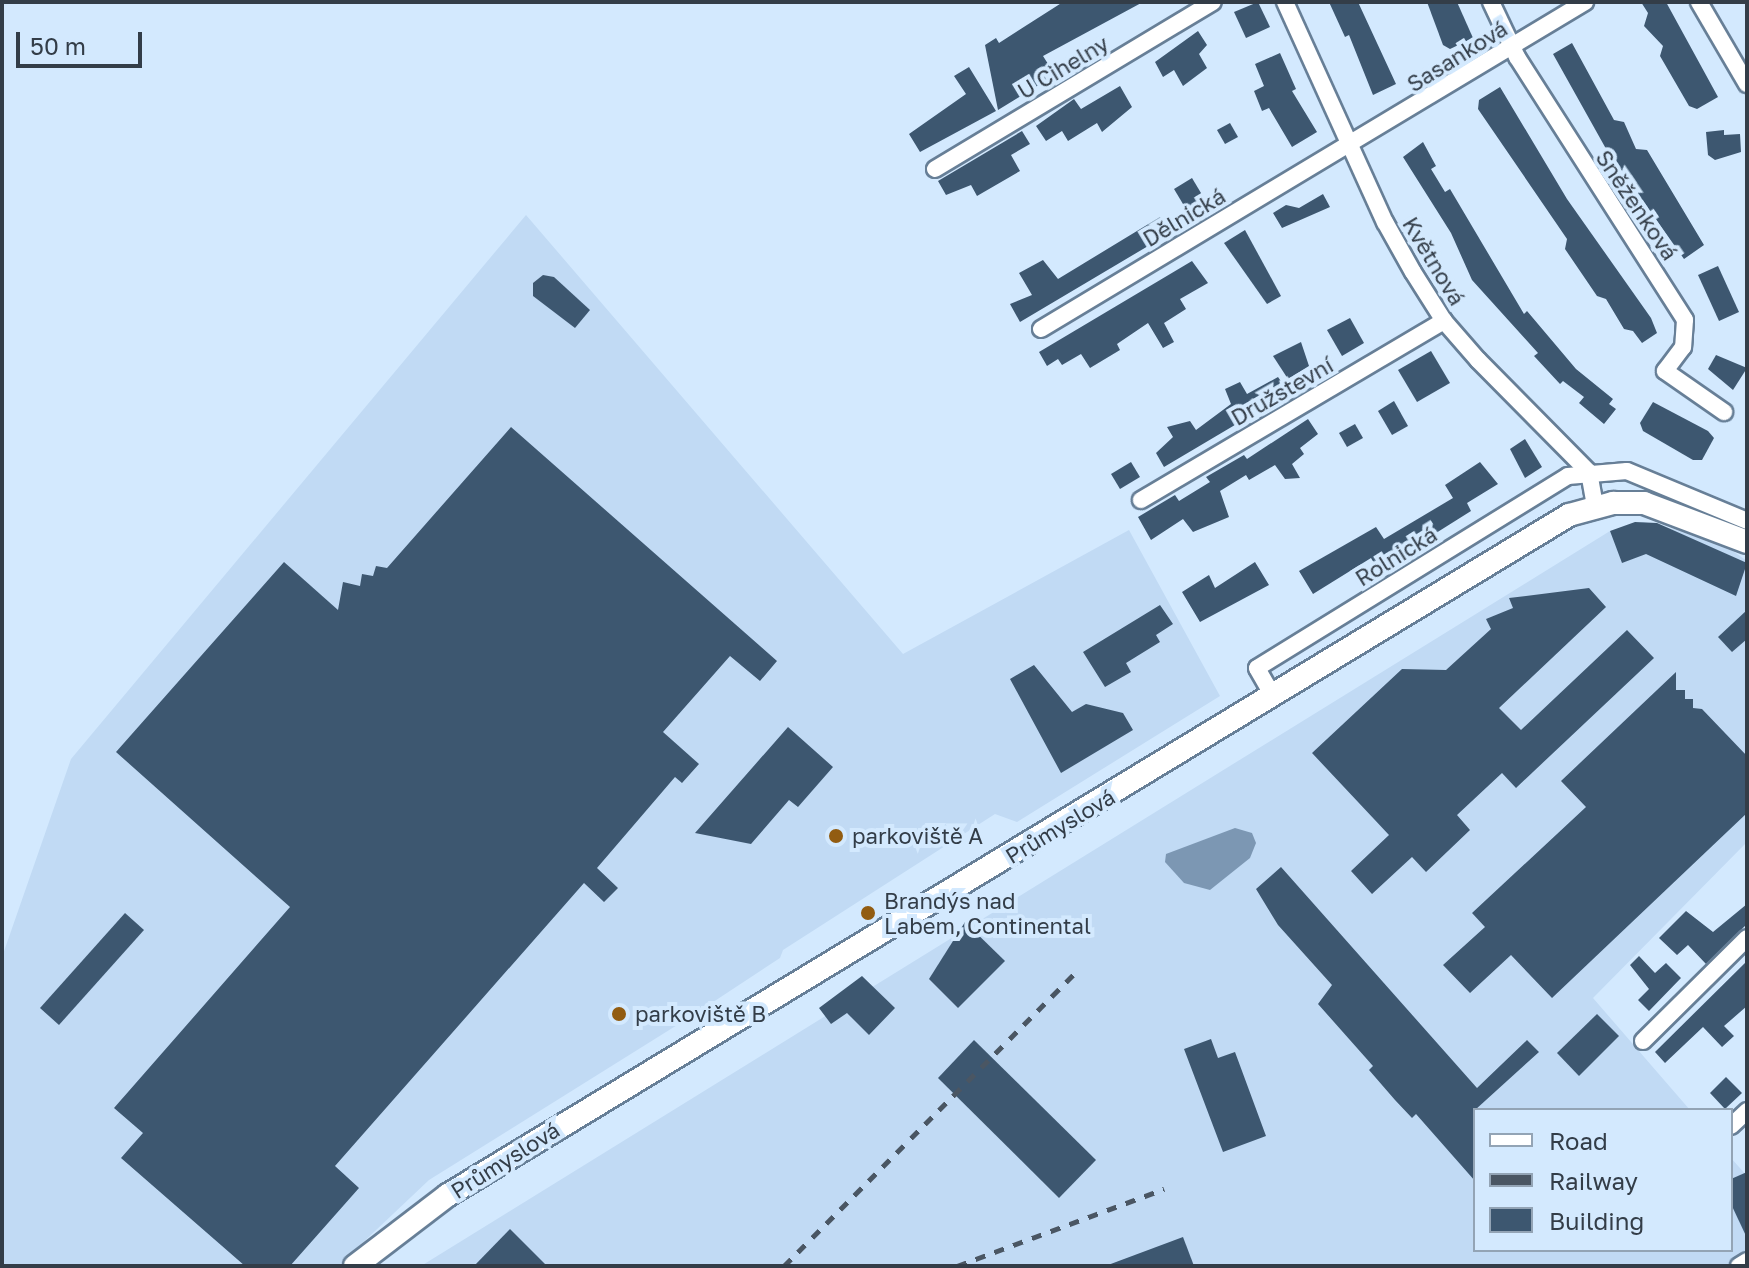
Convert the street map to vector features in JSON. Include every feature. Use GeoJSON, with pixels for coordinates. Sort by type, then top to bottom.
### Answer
{"type":"FeatureCollection","features":[{"type":"Feature","properties":{"kind":"main road","name":"Průmyslová"},"geometry":{"type":"LineString","coordinates":[[355,1266],[448,1195],[1548,528],[1595,506],[1630,502],[1662,506],[1747,542]]}},
{"type":"Feature","properties":{"kind":"street","name":"U Cihelny"},"geometry":{"type":"LineString","coordinates":[[935,169],[1213,2]]}},
{"type":"Feature","properties":{"kind":"street","name":"Květnová"},"geometry":{"type":"LineString","coordinates":[[1285,2],[1385,222],[1444,321],[1589,472]]}},
{"type":"Feature","properties":{"kind":"street","name":"Sněženková"},"geometry":{"type":"LineString","coordinates":[[1491,2],[1513,47],[1685,320],[1683,347],[1665,371],[1724,412]]}},
{"type":"Feature","properties":{"kind":"street","name":"Sasanková"},"geometry":{"type":"LineString","coordinates":[[1350,145],[1585,2]]}},
{"type":"Feature","properties":{"kind":"street"},"geometry":{"type":"LineString","coordinates":[[1699,2],[1747,84]]}},
{"type":"Feature","properties":{"kind":"street","name":"Dělnická"},"geometry":{"type":"LineString","coordinates":[[1041,329],[1350,145]]}},
{"type":"Feature","properties":{"kind":"street","name":"Družstevní"},"geometry":{"type":"LineString","coordinates":[[1141,500],[1444,321]]}},
{"type":"Feature","properties":{"kind":"street"},"geometry":{"type":"LineString","coordinates":[[1595,506],[1589,472],[1627,471],[1747,521]]}},
{"type":"Feature","properties":{"kind":"street","name":"Rolnická"},"geometry":{"type":"LineString","coordinates":[[1273,696],[1257,668],[1568,476],[1589,472]]}},
{"type":"Feature","properties":{"kind":"street"},"geometry":{"type":"LineString","coordinates":[[1643,1041],[1747,938]]}},
{"type":"Feature","properties":{"kind":"street"},"geometry":{"type":"LineString","coordinates":[[1739,1266],[1747,1261]]}},
{"type":"Feature","properties":{"kind":"shaded area"},"geometry":{"type":"Polygon","coordinates":[[[526,215],[903,654],[1129,530],[1220,696],[1017,822],[995,814],[783,950],[780,958],[698,1012],[429,1180],[338,1266],[2,1266],[2,957],[71,759],[526,215]]]}},
{"type":"Feature","properties":{"kind":"shaded area"},"geometry":{"type":"Polygon","coordinates":[[[1643,522],[1716,539],[1747,561],[1747,842],[1593,998],[1688,1108],[1473,1108],[1473,1252],[1733,1252],[1733,1160],[1747,1176],[1747,1266],[421,1266],[1610,531],[1643,522]]]}},
{"type":"Feature","properties":{"kind":"shaded area"},"geometry":{"type":"Polygon","coordinates":[[[1235,828],[1252,833],[1256,843],[1250,858],[1210,890],[1184,883],[1165,862],[1166,854],[1235,828]]]}},
{"type":"Feature","properties":{"kind":"building"},"geometry":{"type":"Polygon","coordinates":[[[1063,2],[1143,2],[1043,56],[1055,75],[998,110],[985,45],[996,38],[999,43],[1063,2]]]}},
{"type":"Feature","properties":{"kind":"building"},"geometry":{"type":"Polygon","coordinates":[[[1258,2],[1270,27],[1246,38],[1234,12],[1258,2]]]}},
{"type":"Feature","properties":{"kind":"building"},"geometry":{"type":"Polygon","coordinates":[[[1329,2],[1358,2],[1396,84],[1373,95],[1349,35],[1345,37],[1329,2]]]}},
{"type":"Feature","properties":{"kind":"building"},"geometry":{"type":"Polygon","coordinates":[[[1427,2],[1457,2],[1473,38],[1450,49],[1443,45],[1427,2]]]}},
{"type":"Feature","properties":{"kind":"building"},"geometry":{"type":"Polygon","coordinates":[[[1641,2],[1666,2],[1718,97],[1697,109],[1689,106],[1660,56],[1663,46],[1644,26],[1648,13],[1641,2]]]}},
{"type":"Feature","properties":{"kind":"building"},"geometry":{"type":"Polygon","coordinates":[[[1198,31],[1207,45],[1199,54],[1207,68],[1183,86],[1174,70],[1163,77],[1155,62],[1198,31]]]}},
{"type":"Feature","properties":{"kind":"building"},"geometry":{"type":"Polygon","coordinates":[[[1572,43],[1614,120],[1624,122],[1636,149],[1647,150],[1704,245],[1684,259],[1605,147],[1553,54],[1572,43]]]}},
{"type":"Feature","properties":{"kind":"building"},"geometry":{"type":"Polygon","coordinates":[[[1280,53],[1296,89],[1292,91],[1317,132],[1292,147],[1269,108],[1262,111],[1254,91],[1264,86],[1255,64],[1280,53]]]}},
{"type":"Feature","properties":{"kind":"building"},"geometry":{"type":"Polygon","coordinates":[[[969,67],[996,111],[920,152],[909,134],[966,94],[954,76],[969,67]]]}},
{"type":"Feature","properties":{"kind":"building"},"geometry":{"type":"Polygon","coordinates":[[[1120,86],[1132,107],[1102,132],[1097,123],[1068,141],[1062,131],[1046,141],[1036,126],[1074,99],[1081,109],[1120,86]]]}},
{"type":"Feature","properties":{"kind":"building"},"geometry":{"type":"Polygon","coordinates":[[[1500,87],[1567,199],[1651,318],[1657,333],[1642,343],[1633,331],[1624,329],[1606,299],[1597,296],[1565,249],[1567,239],[1478,109],[1479,100],[1500,87]]]}},
{"type":"Feature","properties":{"kind":"building"},"geometry":{"type":"Polygon","coordinates":[[[1230,123],[1238,137],[1225,144],[1217,130],[1230,123]]]}},
{"type":"Feature","properties":{"kind":"building"},"geometry":{"type":"Polygon","coordinates":[[[1724,130],[1724,135],[1740,134],[1741,152],[1715,160],[1708,155],[1706,132],[1724,130]]]}},
{"type":"Feature","properties":{"kind":"building"},"geometry":{"type":"Polygon","coordinates":[[[1022,131],[1030,144],[1011,155],[1020,171],[977,196],[971,185],[946,195],[938,181],[1022,131]]]}},
{"type":"Feature","properties":{"kind":"building"},"geometry":{"type":"Polygon","coordinates":[[[1423,142],[1436,166],[1431,169],[1445,192],[1450,189],[1524,314],[1527,311],[1576,369],[1613,399],[1609,404],[1616,409],[1604,424],[1579,403],[1584,397],[1563,381],[1560,384],[1534,356],[1538,353],[1472,280],[1451,233],[1403,157],[1423,142]]]}},
{"type":"Feature","properties":{"kind":"building"},"geometry":{"type":"Polygon","coordinates":[[[1192,178],[1204,198],[1186,209],[1174,189],[1192,178]]]}},
{"type":"Feature","properties":{"kind":"building"},"geometry":{"type":"Polygon","coordinates":[[[1323,194],[1330,207],[1282,228],[1273,213],[1286,205],[1299,208],[1323,194]]]}},
{"type":"Feature","properties":{"kind":"building"},"geometry":{"type":"Polygon","coordinates":[[[1160,217],[1170,233],[1020,322],[1010,304],[1032,295],[1019,273],[1043,260],[1058,279],[1160,217]]]}},
{"type":"Feature","properties":{"kind":"building"},"geometry":{"type":"Polygon","coordinates":[[[1245,230],[1281,296],[1267,304],[1224,243],[1245,230]]]}},
{"type":"Feature","properties":{"kind":"building"},"geometry":{"type":"Polygon","coordinates":[[[1192,261],[1208,283],[1180,299],[1186,309],[1164,323],[1174,342],[1163,348],[1148,323],[1117,344],[1120,350],[1090,368],[1081,354],[1062,365],[1058,359],[1047,366],[1039,352],[1192,261]]]}},
{"type":"Feature","properties":{"kind":"building"},"geometry":{"type":"Polygon","coordinates":[[[1718,266],[1739,312],[1719,321],[1698,275],[1718,266]]]}},
{"type":"Feature","properties":{"kind":"building"},"geometry":{"type":"Polygon","coordinates":[[[543,275],[554,277],[590,310],[575,328],[533,296],[533,283],[543,275]]]}},
{"type":"Feature","properties":{"kind":"building"},"geometry":{"type":"Polygon","coordinates":[[[1350,318],[1364,343],[1342,356],[1327,330],[1350,318]]]}},
{"type":"Feature","properties":{"kind":"building"},"geometry":{"type":"Polygon","coordinates":[[[1301,342],[1309,366],[1288,379],[1273,356],[1301,342]]]}},
{"type":"Feature","properties":{"kind":"building"},"geometry":{"type":"Polygon","coordinates":[[[1431,351],[1450,383],[1417,402],[1398,370],[1431,351]]]}},
{"type":"Feature","properties":{"kind":"building"},"geometry":{"type":"Polygon","coordinates":[[[1716,355],[1747,368],[1733,390],[1708,369],[1716,355]]]}},
{"type":"Feature","properties":{"kind":"building"},"geometry":{"type":"Polygon","coordinates":[[[1278,377],[1289,393],[1164,467],[1156,453],[1173,437],[1167,427],[1190,421],[1196,430],[1231,404],[1225,389],[1240,382],[1247,394],[1278,377]]]}},
{"type":"Feature","properties":{"kind":"building"},"geometry":{"type":"Polygon","coordinates":[[[1394,401],[1408,426],[1392,435],[1378,411],[1394,401]]]}},
{"type":"Feature","properties":{"kind":"building"},"geometry":{"type":"Polygon","coordinates":[[[1653,402],[1708,431],[1714,438],[1702,460],[1693,460],[1643,431],[1640,423],[1653,402]]]}},
{"type":"Feature","properties":{"kind":"building"},"geometry":{"type":"Polygon","coordinates":[[[1308,419],[1318,434],[1300,448],[1304,454],[1292,464],[1300,478],[1285,479],[1275,465],[1249,480],[1246,475],[1220,491],[1229,517],[1193,532],[1183,519],[1151,540],[1138,517],[1175,495],[1179,501],[1210,482],[1206,477],[1244,455],[1247,459],[1308,419]]]}},
{"type":"Feature","properties":{"kind":"building"},"geometry":{"type":"Polygon","coordinates":[[[1355,424],[1363,438],[1347,447],[1339,433],[1355,424]]]}},
{"type":"Feature","properties":{"kind":"building"},"geometry":{"type":"Polygon","coordinates":[[[511,427],[777,661],[760,681],[730,656],[663,732],[699,764],[682,783],[675,777],[597,868],[618,888],[604,902],[584,883],[335,1166],[359,1188],[290,1266],[245,1266],[121,1158],[143,1133],[114,1108],[290,907],[116,752],[284,562],[338,610],[343,582],[360,586],[362,574],[373,576],[376,566],[387,568],[511,427]]]}},
{"type":"Feature","properties":{"kind":"building"},"geometry":{"type":"Polygon","coordinates":[[[1525,439],[1542,467],[1525,478],[1510,449],[1525,439]]]}},
{"type":"Feature","properties":{"kind":"building"},"geometry":{"type":"Polygon","coordinates":[[[1131,462],[1140,477],[1120,489],[1111,474],[1131,462]]]}},
{"type":"Feature","properties":{"kind":"building"},"geometry":{"type":"Polygon","coordinates":[[[1480,462],[1498,484],[1467,503],[1471,511],[1409,550],[1404,544],[1374,563],[1371,558],[1313,594],[1299,571],[1376,527],[1384,539],[1453,498],[1445,485],[1480,462]]]}},
{"type":"Feature","properties":{"kind":"building"},"geometry":{"type":"Polygon","coordinates":[[[1635,522],[1657,523],[1747,563],[1736,596],[1646,554],[1622,563],[1610,531],[1635,522]]]}},
{"type":"Feature","properties":{"kind":"building"},"geometry":{"type":"Polygon","coordinates":[[[1255,562],[1269,585],[1200,622],[1182,592],[1209,575],[1215,588],[1255,562]]]}},
{"type":"Feature","properties":{"kind":"building"},"geometry":{"type":"Polygon","coordinates":[[[1589,588],[1606,607],[1499,708],[1521,730],[1627,630],[1654,658],[1516,788],[1502,773],[1457,815],[1470,830],[1426,872],[1412,857],[1372,894],[1351,871],[1389,835],[1312,753],[1402,669],[1446,670],[1491,629],[1486,619],[1513,608],[1509,598],[1589,588]]]}},
{"type":"Feature","properties":{"kind":"building"},"geometry":{"type":"Polygon","coordinates":[[[1160,605],[1173,624],[1156,635],[1160,642],[1126,663],[1131,672],[1105,687],[1083,652],[1160,605]]]}},
{"type":"Feature","properties":{"kind":"building"},"geometry":{"type":"Polygon","coordinates":[[[1747,610],[1747,639],[1732,652],[1718,637],[1747,610]]]}},
{"type":"Feature","properties":{"kind":"building"},"geometry":{"type":"Polygon","coordinates":[[[1034,665],[1072,712],[1086,704],[1123,713],[1133,730],[1061,773],[1010,679],[1034,665]]]}},
{"type":"Feature","properties":{"kind":"building"},"geometry":{"type":"Polygon","coordinates":[[[1676,672],[1676,690],[1685,690],[1685,699],[1693,699],[1693,708],[1702,709],[1747,756],[1747,813],[1552,998],[1511,955],[1470,993],[1443,965],[1485,927],[1472,913],[1586,807],[1561,781],[1676,672]]]}},
{"type":"Feature","properties":{"kind":"building"},"geometry":{"type":"Polygon","coordinates":[[[788,727],[833,767],[798,807],[789,800],[751,844],[695,833],[788,727]]]}},
{"type":"Feature","properties":{"kind":"building"},"geometry":{"type":"Polygon","coordinates":[[[1281,867],[1477,1088],[1527,1040],[1539,1052],[1477,1108],[1473,1108],[1473,1179],[1416,1114],[1412,1118],[1395,1100],[1369,1070],[1373,1066],[1318,1004],[1332,985],[1278,925],[1256,889],[1281,867]]]}},
{"type":"Feature","properties":{"kind":"building"},"geometry":{"type":"Polygon","coordinates":[[[1747,904],[1747,924],[1706,964],[1688,945],[1677,955],[1659,938],[1686,911],[1713,932],[1747,904]]]}},
{"type":"Feature","properties":{"kind":"building"},"geometry":{"type":"Polygon","coordinates":[[[125,913],[144,930],[59,1025],[40,1008],[125,913]]]}},
{"type":"Feature","properties":{"kind":"building"},"geometry":{"type":"Polygon","coordinates":[[[965,922],[1005,961],[958,1008],[929,979],[965,922]]]}},
{"type":"Feature","properties":{"kind":"building"},"geometry":{"type":"Polygon","coordinates":[[[1639,956],[1655,973],[1666,963],[1681,978],[1649,1011],[1638,1000],[1649,989],[1630,965],[1639,956]]]}},
{"type":"Feature","properties":{"kind":"building"},"geometry":{"type":"Polygon","coordinates":[[[1747,961],[1747,1006],[1724,1026],[1734,1036],[1722,1047],[1703,1027],[1665,1063],[1655,1052],[1747,961]]]}},
{"type":"Feature","properties":{"kind":"building"},"geometry":{"type":"Polygon","coordinates":[[[862,976],[895,1008],[869,1035],[847,1013],[831,1024],[819,1008],[862,976]]]}},
{"type":"Feature","properties":{"kind":"building"},"geometry":{"type":"Polygon","coordinates":[[[1597,1014],[1619,1036],[1579,1076],[1557,1053],[1597,1014]]]}},
{"type":"Feature","properties":{"kind":"building"},"geometry":{"type":"Polygon","coordinates":[[[1211,1039],[1218,1058],[1235,1052],[1266,1136],[1223,1152],[1184,1049],[1211,1039]]]}},
{"type":"Feature","properties":{"kind":"building"},"geometry":{"type":"Polygon","coordinates":[[[974,1040],[1096,1160],[1059,1198],[938,1078],[974,1040]]]}},
{"type":"Feature","properties":{"kind":"building"},"geometry":{"type":"Polygon","coordinates":[[[1726,1077],[1742,1093],[1724,1108],[1710,1093],[1726,1077]]]}},
{"type":"Feature","properties":{"kind":"building"},"geometry":{"type":"Polygon","coordinates":[[[1747,1172],[1747,1238],[1733,1208],[1733,1178],[1747,1172]]]}},
{"type":"Feature","properties":{"kind":"building"},"geometry":{"type":"Polygon","coordinates":[[[510,1229],[547,1266],[474,1266],[510,1229]]]}},
{"type":"Feature","properties":{"kind":"building"},"geometry":{"type":"Polygon","coordinates":[[[1183,1237],[1194,1266],[1108,1266],[1108,1265],[1183,1237]]]}},
{"type":"Feature","properties":{"kind":"railway"},"geometry":{"type":"LineString","coordinates":[[784,1266],[1079,969]]}},
{"type":"Feature","properties":{"kind":"railway"},"geometry":{"type":"LineString","coordinates":[[957,1266],[1164,1189]]}},
{"type":"Feature","properties":{"kind":"place","name":"parkoviště A"},"geometry":{"type":"Point","coordinates":[836,836]}},
{"type":"Feature","properties":{"kind":"place","name":"Brandýs nad Labem, Continental"},"geometry":{"type":"Point","coordinates":[868,913]}},
{"type":"Feature","properties":{"kind":"place","name":"parkoviště B"},"geometry":{"type":"Point","coordinates":[619,1014]}}]}
